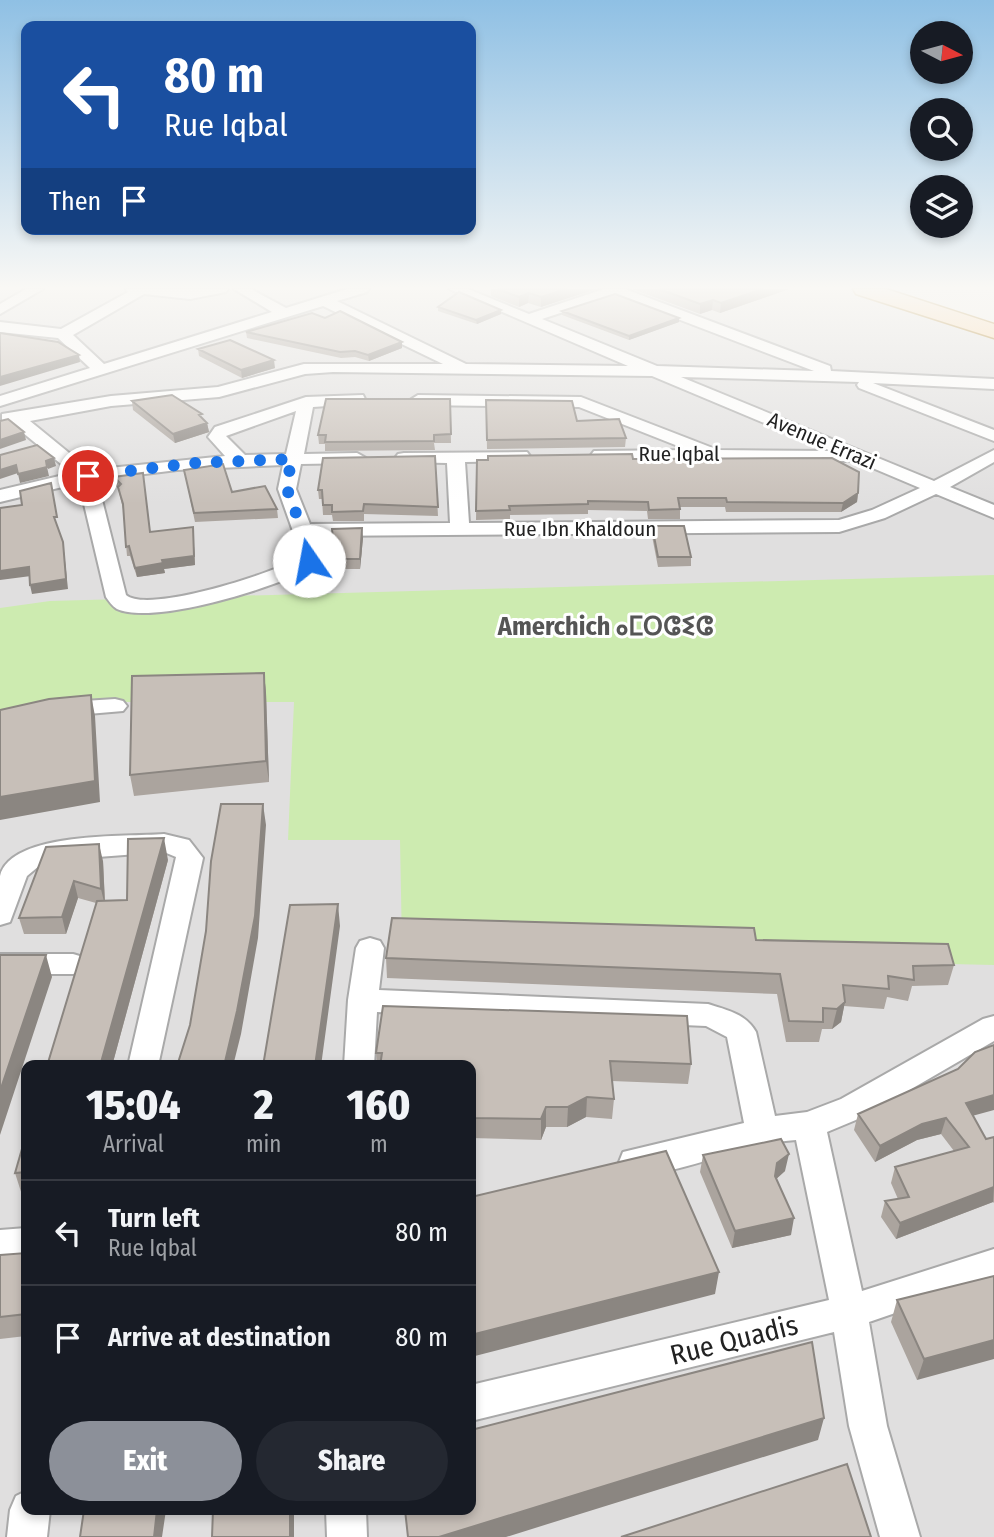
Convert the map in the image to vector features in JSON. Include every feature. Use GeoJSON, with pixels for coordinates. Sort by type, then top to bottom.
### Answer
{"type":"FeatureCollection","features":[{"type":"Feature","properties":{"kind":"street"},"geometry":{"type":"LineString","coordinates":[[92,361],[102,370]]}},
{"type":"Feature","properties":{"kind":"street"},"geometry":{"type":"LineString","coordinates":[[0,401],[132,361]]}},
{"type":"Feature","properties":{"kind":"street"},"geometry":{"type":"LineString","coordinates":[[449,361],[466,369]]}},
{"type":"Feature","properties":{"kind":"street","name":"Avenue Errazi"},"geometry":{"type":"LineString","coordinates":[[631,361],[994,512]]}},
{"type":"Feature","properties":{"kind":"street"},"geometry":{"type":"LineString","coordinates":[[801,361],[994,436]]}},
{"type":"Feature","properties":{"kind":"street"},"geometry":{"type":"LineString","coordinates":[[8,418],[111,401],[219,393],[316,368],[654,370],[994,384]]}},
{"type":"Feature","properties":{"kind":"street"},"geometry":{"type":"LineString","coordinates":[[239,460],[219,443],[217,438],[220,431],[306,402],[374,400]]}},
{"type":"Feature","properties":{"kind":"street"},"geometry":{"type":"LineString","coordinates":[[398,400],[581,402],[710,453]]}},
{"type":"Feature","properties":{"kind":"street"},"geometry":{"type":"LineString","coordinates":[[8,418],[45,442],[88,476],[113,589],[122,603],[156,605],[262,583],[299,570],[309,561],[310,551],[287,489],[291,459],[306,402]]}},
{"type":"Feature","properties":{"kind":"street"},"geometry":{"type":"LineString","coordinates":[[22,449],[45,442]]}},
{"type":"Feature","properties":{"kind":"street","name":"Rue Iqbal"},"geometry":{"type":"LineString","coordinates":[[577,455],[710,453],[856,456]]}},
{"type":"Feature","properties":{"kind":"street","name":"Rue Ibn Khaldoun"},"geometry":{"type":"LineString","coordinates":[[302,530],[839,526],[863,520],[994,455]]}},
{"type":"Feature","properties":{"kind":"street"},"geometry":{"type":"LineString","coordinates":[[0,496],[88,476],[239,460],[537,456]]}},
{"type":"Feature","properties":{"kind":"street"},"geometry":{"type":"LineString","coordinates":[[456,457],[460,530]]}},
{"type":"Feature","properties":{"kind":"street"},"geometry":{"type":"LineString","coordinates":[[0,722],[53,710],[115,706]]}},
{"type":"Feature","properties":{"kind":"street"},"geometry":{"type":"LineString","coordinates":[[0,915],[14,874],[23,860],[34,854],[164,843],[176,844],[186,849],[190,858],[144,1060]]}},
{"type":"Feature","properties":{"kind":"street"},"geometry":{"type":"LineString","coordinates":[[359,1060],[370,948]]}},
{"type":"Feature","properties":{"kind":"street"},"geometry":{"type":"LineString","coordinates":[[0,964],[73,964]]}},
{"type":"Feature","properties":{"kind":"street"},"geometry":{"type":"LineString","coordinates":[[363,1000],[708,1015],[730,1023],[741,1032],[762,1131]]}},
{"type":"Feature","properties":{"kind":"street"},"geometry":{"type":"LineString","coordinates":[[607,1168],[702,1149],[762,1131],[809,1125],[862,1102],[994,1027]]}},
{"type":"Feature","properties":{"kind":"street"},"geometry":{"type":"LineString","coordinates":[[809,1125],[849,1312],[868,1426],[900,1537]]}},
{"type":"Feature","properties":{"kind":"street"},"geometry":{"type":"LineString","coordinates":[[0,1245],[21,1243]]}},
{"type":"Feature","properties":{"kind":"street","name":"Rue Quadis"},"geometry":{"type":"LineString","coordinates":[[476,1402],[849,1312],[994,1264]]}},
{"type":"Feature","properties":{"kind":"street"},"geometry":{"type":"LineString","coordinates":[[27,1537],[29,1515]]}},
{"type":"Feature","properties":{"kind":"street"},"geometry":{"type":"LineString","coordinates":[[346,1515],[347,1537]]}},
{"type":"Feature","properties":{"kind":"shaded area"},"geometry":{"type":"Polygon","coordinates":[[[0,361],[994,361],[994,1537],[0,1537],[0,361]]]}},
{"type":"Feature","properties":{"kind":"green space"},"geometry":{"type":"Polygon","coordinates":[[[994,575],[994,965],[771,960],[402,946],[400,840],[288,840],[294,702],[38,702],[0,712],[0,608],[50,601],[994,575]]]}},
{"type":"Feature","properties":{"kind":"building"},"geometry":{"type":"Polygon","coordinates":[[[0,361],[58,361],[0,377],[0,361]]]}},
{"type":"Feature","properties":{"kind":"building"},"geometry":{"type":"Polygon","coordinates":[[[222,361],[272,361],[241,370],[222,361]]]}},
{"type":"Feature","properties":{"kind":"building"},"geometry":{"type":"Polygon","coordinates":[[[172,395],[202,414],[199,415],[207,423],[173,434],[132,401],[172,395]]]}},
{"type":"Feature","properties":{"kind":"building"},"geometry":{"type":"Polygon","coordinates":[[[326,399],[450,399],[451,434],[434,435],[434,441],[325,442],[326,435],[318,435],[326,399]]]}},
{"type":"Feature","properties":{"kind":"building"},"geometry":{"type":"Polygon","coordinates":[[[486,400],[572,401],[577,421],[619,419],[626,438],[487,440],[486,400]]]}},
{"type":"Feature","properties":{"kind":"building"},"geometry":{"type":"Polygon","coordinates":[[[8,419],[24,432],[0,440],[0,421],[8,419]]]}},
{"type":"Feature","properties":{"kind":"building"},"geometry":{"type":"Polygon","coordinates":[[[37,445],[54,458],[46,461],[47,467],[18,474],[16,465],[0,470],[0,455],[37,445]]]}},
{"type":"Feature","properties":{"kind":"building"},"geometry":{"type":"Polygon","coordinates":[[[632,454],[633,459],[832,458],[859,472],[858,493],[843,503],[727,502],[726,498],[678,498],[680,509],[649,510],[648,502],[588,501],[588,504],[509,506],[510,510],[476,511],[477,460],[488,460],[488,456],[632,454]]]}},
{"type":"Feature","properties":{"kind":"building"},"geometry":{"type":"Polygon","coordinates":[[[435,456],[438,507],[364,504],[363,511],[332,512],[332,505],[323,505],[322,490],[318,490],[323,458],[435,456]]]}},
{"type":"Feature","properties":{"kind":"building"},"geometry":{"type":"Polygon","coordinates":[[[223,464],[232,492],[265,486],[277,509],[194,513],[184,470],[223,464]]]}},
{"type":"Feature","properties":{"kind":"building"},"geometry":{"type":"Polygon","coordinates":[[[143,473],[150,532],[193,527],[194,556],[162,560],[163,563],[135,568],[129,546],[126,547],[123,504],[118,487],[121,484],[114,477],[143,473]]]}},
{"type":"Feature","properties":{"kind":"building"},"geometry":{"type":"Polygon","coordinates":[[[51,483],[57,517],[54,517],[63,542],[66,579],[30,585],[29,567],[0,571],[0,508],[22,505],[20,491],[51,483]]]}},
{"type":"Feature","properties":{"kind":"building"},"geometry":{"type":"Polygon","coordinates":[[[652,526],[684,526],[691,557],[658,557],[652,526]]]}},
{"type":"Feature","properties":{"kind":"building"},"geometry":{"type":"Polygon","coordinates":[[[362,528],[360,559],[341,559],[340,549],[334,549],[332,529],[362,528]]]}},
{"type":"Feature","properties":{"kind":"building"},"geometry":{"type":"Polygon","coordinates":[[[264,673],[266,761],[130,775],[132,676],[264,673]]]}},
{"type":"Feature","properties":{"kind":"building"},"geometry":{"type":"Polygon","coordinates":[[[91,695],[95,781],[0,797],[0,710],[49,699],[91,695]]]}},
{"type":"Feature","properties":{"kind":"building"},"geometry":{"type":"Polygon","coordinates":[[[221,804],[263,804],[255,916],[225,1060],[179,1060],[190,1025],[206,931],[211,861],[221,804]]]}},
{"type":"Feature","properties":{"kind":"building"},"geometry":{"type":"Polygon","coordinates":[[[164,838],[102,1060],[49,1060],[97,901],[127,900],[128,839],[164,838]]]}},
{"type":"Feature","properties":{"kind":"building"},"geometry":{"type":"Polygon","coordinates":[[[99,844],[101,889],[74,881],[62,917],[19,918],[46,847],[99,844]]]}},
{"type":"Feature","properties":{"kind":"building"},"geometry":{"type":"Polygon","coordinates":[[[338,904],[316,1060],[264,1060],[290,905],[338,904]]]}},
{"type":"Feature","properties":{"kind":"building"},"geometry":{"type":"Polygon","coordinates":[[[392,918],[754,928],[756,940],[948,944],[954,965],[913,966],[914,980],[888,976],[889,989],[843,985],[845,1002],[837,1009],[823,1008],[823,1022],[789,1021],[780,974],[386,958],[392,918]]]}},
{"type":"Feature","properties":{"kind":"building"},"geometry":{"type":"Polygon","coordinates":[[[0,955],[46,955],[0,1091],[0,955]]]}},
{"type":"Feature","properties":{"kind":"building"},"geometry":{"type":"Polygon","coordinates":[[[383,1006],[687,1016],[691,1064],[610,1061],[614,1099],[587,1097],[568,1107],[546,1107],[541,1119],[476,1118],[476,1060],[381,1060],[382,1053],[376,1053],[383,1006]]]}},
{"type":"Feature","properties":{"kind":"building"},"geometry":{"type":"Polygon","coordinates":[[[994,1045],[994,1095],[966,1103],[986,1139],[994,1137],[994,1187],[900,1223],[885,1201],[909,1197],[895,1167],[969,1147],[946,1118],[922,1124],[880,1146],[858,1114],[958,1069],[975,1052],[994,1045]]]}},
{"type":"Feature","properties":{"kind":"building"},"geometry":{"type":"Polygon","coordinates":[[[781,1139],[789,1154],[777,1163],[775,1176],[794,1218],[735,1231],[703,1155],[781,1139]]]}},
{"type":"Feature","properties":{"kind":"building"},"geometry":{"type":"Polygon","coordinates":[[[666,1151],[719,1272],[476,1334],[476,1196],[666,1151]]]}},
{"type":"Feature","properties":{"kind":"building"},"geometry":{"type":"Polygon","coordinates":[[[21,1152],[21,1172],[15,1173],[21,1152]]]}},
{"type":"Feature","properties":{"kind":"building"},"geometry":{"type":"Polygon","coordinates":[[[21,1253],[21,1315],[0,1317],[0,1255],[21,1253]]]}},
{"type":"Feature","properties":{"kind":"building"},"geometry":{"type":"Polygon","coordinates":[[[994,1276],[994,1340],[924,1359],[897,1300],[994,1276]]]}},
{"type":"Feature","properties":{"kind":"building"},"geometry":{"type":"Polygon","coordinates":[[[812,1342],[824,1418],[439,1537],[408,1537],[406,1515],[476,1515],[476,1429],[812,1342]]]}},
{"type":"Feature","properties":{"kind":"building"},"geometry":{"type":"Polygon","coordinates":[[[847,1464],[871,1537],[621,1537],[847,1464]]]}},
{"type":"Feature","properties":{"kind":"building"},"geometry":{"type":"Polygon","coordinates":[[[83,1515],[156,1515],[154,1537],[80,1537],[83,1515]]]}},
{"type":"Feature","properties":{"kind":"building"},"geometry":{"type":"Polygon","coordinates":[[[213,1515],[290,1515],[290,1537],[212,1537],[213,1515]]]}},
{"type":"Feature","properties":{"kind":"district","name":"Amerchich ⴰⵎⵔⵛⵉⵛ"},"geometry":{"type":"Point","coordinates":[606,626]}},
{"type":"Feature","properties":{"kind":"route"},"geometry":{"type":"LineString","coordinates":[[88,476],[194,463],[291,459],[287,489],[310,551],[309,561]]}}]}
